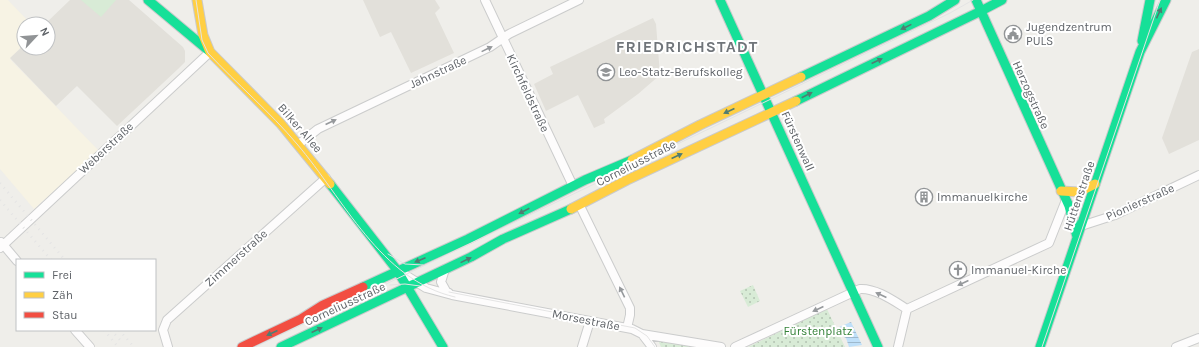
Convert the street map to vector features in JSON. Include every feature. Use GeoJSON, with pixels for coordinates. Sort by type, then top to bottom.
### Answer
{"type":"FeatureCollection","features":[{"type":"Feature","properties":{"kind":"main road"},"geometry":{"type":"LineString","coordinates":[[148,0],[210,52]]}},
{"type":"Feature","properties":{"kind":"main road","name":"Bilker Allee"},"geometry":{"type":"LineString","coordinates":[[197,0],[203,35],[210,52],[298,144],[326,178],[397,270],[443,347]]}},
{"type":"Feature","properties":{"kind":"main road","name":"Fürstenwall"},"geometry":{"type":"LineString","coordinates":[[720,0],[853,292]]}},
{"type":"Feature","properties":{"kind":"main road"},"geometry":{"type":"LineString","coordinates":[[941,9],[946,0]]}},
{"type":"Feature","properties":{"kind":"main road","name":"Corneliusstraße"},"geometry":{"type":"LineString","coordinates":[[242,347],[301,319],[323,305],[468,239],[543,201],[571,181],[615,169],[674,140],[700,125],[941,9],[955,0]]}},
{"type":"Feature","properties":{"kind":"main road","name":"Herzogstraße"},"geometry":{"type":"LineString","coordinates":[[976,0],[1066,200],[1078,237]]}},
{"type":"Feature","properties":{"kind":"main road","name":"Corneliusstraße"},"geometry":{"type":"LineString","coordinates":[[282,347],[445,270],[503,239],[580,206],[627,180],[772,112],[1002,0]]}},
{"type":"Feature","properties":{"kind":"main road","name":"Hüttenstraße"},"geometry":{"type":"LineString","coordinates":[[1140,52],[1150,0]]}},
{"type":"Feature","properties":{"kind":"main road","name":"Hüttenstraße"},"geometry":{"type":"LineString","coordinates":[[1040,347],[1140,52],[1166,0]]}},
{"type":"Feature","properties":{"kind":"main road"},"geometry":{"type":"LineString","coordinates":[[1061,191],[1077,194],[1095,184]]}},
{"type":"Feature","properties":{"kind":"main road"},"geometry":{"type":"LineString","coordinates":[[541,224],[543,217],[553,210],[550,204],[543,201]]}},
{"type":"Feature","properties":{"kind":"main road"},"geometry":{"type":"LineString","coordinates":[[853,292],[878,347]]}},
{"type":"Feature","properties":{"kind":"street"},"geometry":{"type":"LineString","coordinates":[[151,0],[160,0]]}},
{"type":"Feature","properties":{"kind":"street","name":"Kirchfeldstraße"},"geometry":{"type":"LineString","coordinates":[[485,0],[571,181]]}},
{"type":"Feature","properties":{"kind":"street","name":"Jahnstraße"},"geometry":{"type":"LineString","coordinates":[[298,144],[318,128],[490,47],[579,0]]}},
{"type":"Feature","properties":{"kind":"street","name":"Weberstraße"},"geometry":{"type":"LineString","coordinates":[[1,245],[210,52]]}},
{"type":"Feature","properties":{"kind":"street","name":"Pionierstraße"},"geometry":{"type":"LineString","coordinates":[[1081,226],[1115,215],[1199,175]]}},
{"type":"Feature","properties":{"kind":"street","name":"Zimmerstraße"},"geometry":{"type":"LineString","coordinates":[[168,347],[164,330],[167,320],[326,178]]}},
{"type":"Feature","properties":{"kind":"street"},"geometry":{"type":"LineString","coordinates":[[907,308],[1049,243],[1066,200]]}},
{"type":"Feature","properties":{"kind":"street"},"geometry":{"type":"LineString","coordinates":[[580,206],[630,308],[627,328]]}},
{"type":"Feature","properties":{"kind":"street"},"geometry":{"type":"LineString","coordinates":[[1,245],[16,260]]}},
{"type":"Feature","properties":{"kind":"street","name":"Morsestraße"},"geometry":{"type":"LineString","coordinates":[[397,270],[426,288],[452,295],[627,328],[642,334],[721,347]]}},
{"type":"Feature","properties":{"kind":"street"},"geometry":{"type":"LineString","coordinates":[[445,270],[441,282],[446,291],[452,295]]}},
{"type":"Feature","properties":{"kind":"street"},"geometry":{"type":"LineString","coordinates":[[735,347],[853,292],[865,288],[879,293],[907,308]]}},
{"type":"Feature","properties":{"kind":"street"},"geometry":{"type":"LineString","coordinates":[[898,347],[907,308]]}},
{"type":"Feature","properties":{"kind":"street"},"geometry":{"type":"LineString","coordinates":[[582,347],[590,321]]}},
{"type":"Feature","properties":{"kind":"street"},"geometry":{"type":"LineString","coordinates":[[76,331],[90,347]]}},
{"type":"Feature","properties":{"kind":"street"},"geometry":{"type":"LineString","coordinates":[[642,334],[652,347]]}},
{"type":"Feature","properties":{"kind":"street"},"geometry":{"type":"LineString","coordinates":[[1176,347],[1199,338]]}},
{"type":"Feature","properties":{"kind":"shaded area"},"geometry":{"type":"Polygon","coordinates":[[[0,0],[8,0],[23,16],[16,16],[16,53],[10,59],[99,151],[34,209],[0,169],[0,0]]]}},
{"type":"Feature","properties":{"kind":"shaded area"},"geometry":{"type":"Polygon","coordinates":[[[70,0],[129,0],[183,47],[185,51],[185,62],[117,126],[77,86],[56,106],[10,58],[16,52],[16,56],[56,56],[56,16],[53,16],[70,0]]]}},
{"type":"Feature","properties":{"kind":"shaded area"},"geometry":{"type":"Polygon","coordinates":[[[363,0],[435,0],[440,8],[435,13],[454,53],[411,73],[391,32],[380,37],[363,0]]]}},
{"type":"Feature","properties":{"kind":"shaded area","name":"Leo-Statz-Berufskolleg"},"geometry":{"type":"Polygon","coordinates":[[[653,18],[656,24],[660,75],[638,94],[604,119],[605,123],[594,128],[578,95],[546,111],[534,84],[553,74],[550,67],[653,18]]]}},
{"type":"Feature","properties":{"kind":"shaded area"},"geometry":{"type":"Polygon","coordinates":[[[1199,49],[1199,140],[1169,154],[1162,138],[1192,52],[1199,49]]]}},
{"type":"Feature","properties":{"kind":"green space"},"geometry":{"type":"Polygon","coordinates":[[[81,0],[116,0],[101,17],[81,0]]]}},
{"type":"Feature","properties":{"kind":"green space"},"geometry":{"type":"Polygon","coordinates":[[[753,285],[760,301],[748,307],[740,291],[753,285]]]}},
{"type":"Feature","properties":{"kind":"green space","name":"Fürstenplatz"},"geometry":{"type":"Polygon","coordinates":[[[827,309],[845,347],[748,347],[827,309]]]}},
{"type":"Feature","properties":{"kind":"green space"},"geometry":{"type":"Polygon","coordinates":[[[658,340],[699,347],[661,347],[658,340]]]}},
{"type":"Feature","properties":{"kind":"water"},"geometry":{"type":"Polygon","coordinates":[[[851,322],[862,345],[849,347],[846,338],[839,327],[851,322]]]}},
{"type":"Feature","properties":{"kind":"tram line"},"geometry":{"type":"LineString","coordinates":[[196,0],[202,40],[208,53],[297,144],[348,212],[384,256],[405,274],[429,288],[455,297]]}},
{"type":"Feature","properties":{"kind":"tram line"},"geometry":{"type":"LineString","coordinates":[[255,347],[950,13],[973,0]]}},
{"type":"Feature","properties":{"kind":"tram line"},"geometry":{"type":"LineString","coordinates":[[1042,347],[1160,0]]}},
{"type":"Feature","properties":{"kind":"tram line"},"geometry":{"type":"LineString","coordinates":[[388,254],[405,264],[423,265]]}},
{"type":"Feature","properties":{"kind":"tram line"},"geometry":{"type":"LineString","coordinates":[[390,285],[405,284],[420,286]]}},
{"type":"Feature","properties":{"kind":"tram line"},"geometry":{"type":"LineString","coordinates":[[449,292],[635,328],[647,336],[655,347]]}},
{"type":"Feature","properties":{"kind":"railway"},"geometry":{"type":"LineString","coordinates":[[0,183],[64,259]]}},
{"type":"Feature","properties":{"kind":"railway"},"geometry":{"type":"LineString","coordinates":[[0,200],[50,259]]}},
{"type":"Feature","properties":{"kind":"railway"},"geometry":{"type":"LineString","coordinates":[[105,331],[118,347]]}},
{"type":"Feature","properties":{"kind":"railway"},"geometry":{"type":"LineString","coordinates":[[112,331],[121,341]]}},
{"type":"Feature","properties":{"kind":"railway"},"geometry":{"type":"LineString","coordinates":[[120,331],[134,347]]}},
{"type":"Feature","properties":{"kind":"traffic: fast"},"geometry":{"type":"LineString","coordinates":[[148,0],[209,51]]}},
{"type":"Feature","properties":{"kind":"traffic: fast"},"geometry":{"type":"LineString","coordinates":[[720,0],[878,347]]}},
{"type":"Feature","properties":{"kind":"traffic: fast"},"geometry":{"type":"LineString","coordinates":[[801,77],[929,16],[955,0]]}},
{"type":"Feature","properties":{"kind":"traffic: fast"},"geometry":{"type":"LineString","coordinates":[[796,101],[981,11],[976,0]]}},
{"type":"Feature","properties":{"kind":"traffic: fast"},"geometry":{"type":"LineString","coordinates":[[1002,0],[981,11],[1069,206],[1077,237]]}},
{"type":"Feature","properties":{"kind":"traffic: fast"},"geometry":{"type":"LineString","coordinates":[[1142,41],[1150,0]]}},
{"type":"Feature","properties":{"kind":"traffic: fast"},"geometry":{"type":"LineString","coordinates":[[1040,347],[1140,52],[1166,0]]}},
{"type":"Feature","properties":{"kind":"traffic: fast"},"geometry":{"type":"LineString","coordinates":[[363,287],[468,239],[585,180],[632,160]]}},
{"type":"Feature","properties":{"kind":"traffic: fast"},"geometry":{"type":"LineString","coordinates":[[330,184],[397,270],[443,347]]}},
{"type":"Feature","properties":{"kind":"traffic: fast"},"geometry":{"type":"LineString","coordinates":[[281,347],[471,257],[503,239],[571,209]]}},
{"type":"Feature","properties":{"kind":"traffic: slow"},"geometry":{"type":"LineString","coordinates":[[197,0],[203,35],[210,52],[281,124],[330,184]]}},
{"type":"Feature","properties":{"kind":"traffic: slow"},"geometry":{"type":"LineString","coordinates":[[632,160],[700,125],[801,77]]}},
{"type":"Feature","properties":{"kind":"traffic: slow"},"geometry":{"type":"LineString","coordinates":[[571,209],[627,180],[796,101]]}},
{"type":"Feature","properties":{"kind":"traffic: slow"},"geometry":{"type":"LineString","coordinates":[[1061,191],[1079,192],[1095,184]]}},
{"type":"Feature","properties":{"kind":"traffic: jam"},"geometry":{"type":"LineString","coordinates":[[242,347],[301,319],[323,305],[363,287]]}},
{"type":"Feature","properties":{"kind":"place","name":"Jugendzentrum PULS"},"geometry":{"type":"Point","coordinates":[1013,34]}},
{"type":"Feature","properties":{"kind":"place","name":"Leo-Statz-Berufskolleg"},"geometry":{"type":"Point","coordinates":[606,72]}},
{"type":"Feature","properties":{"kind":"place","name":"Immanuelkirche"},"geometry":{"type":"Point","coordinates":[924,197]}},
{"type":"Feature","properties":{"kind":"place","name":"Immanuel-Kirche"},"geometry":{"type":"Point","coordinates":[958,270]}},
{"type":"Feature","properties":{"kind":"district","name":"FRIEDRICHSTADT"},"geometry":{"type":"Point","coordinates":[687,46]}}]}
